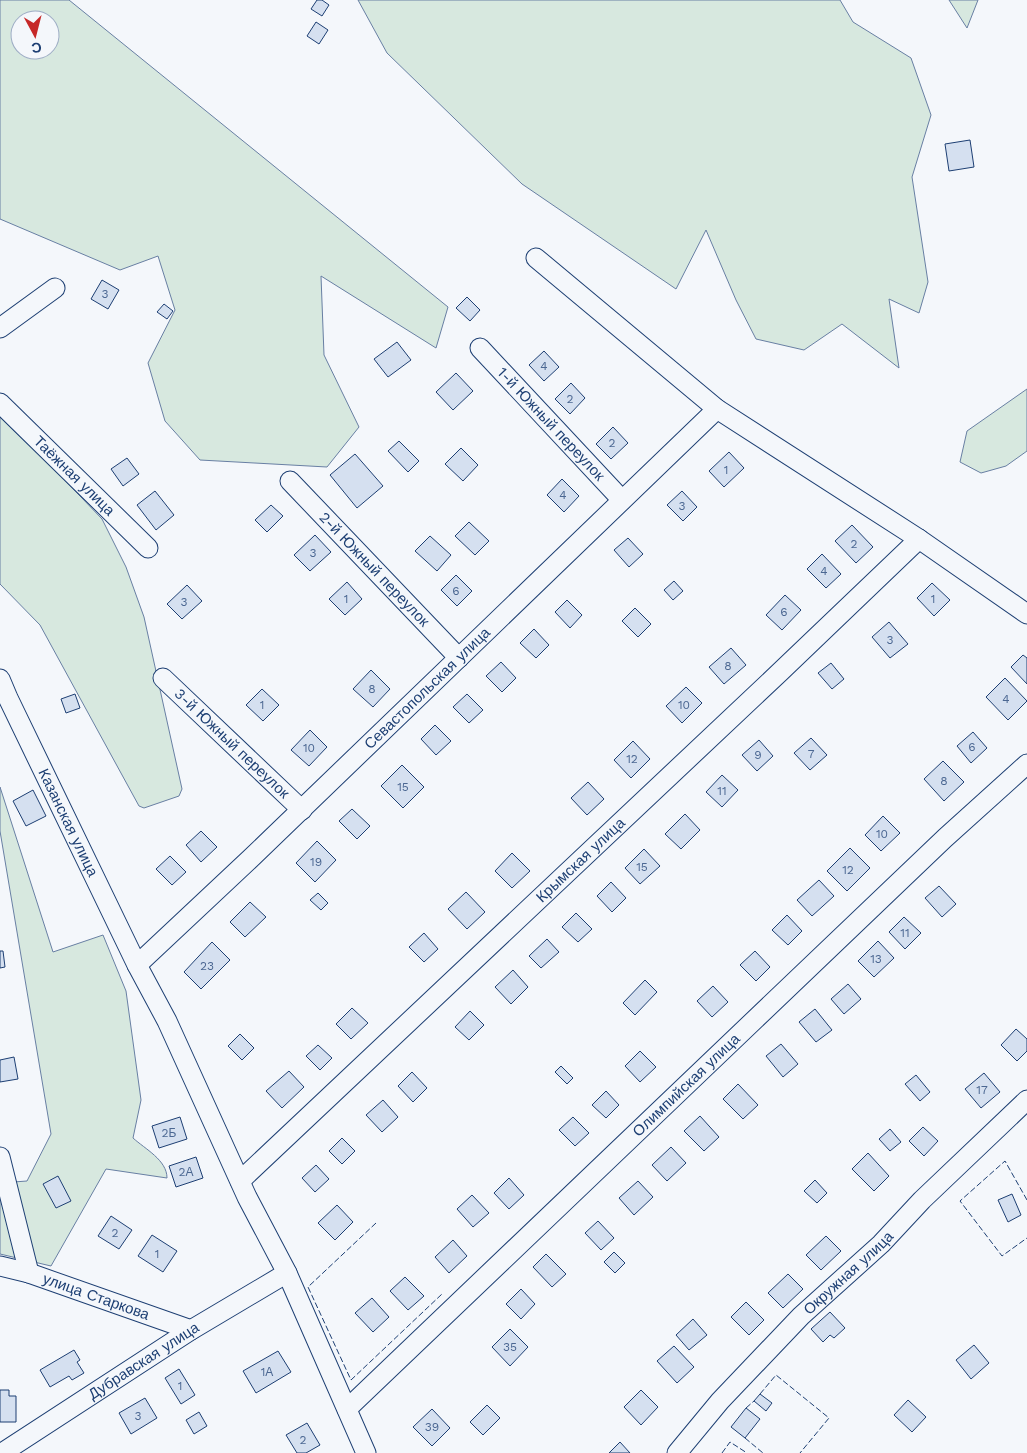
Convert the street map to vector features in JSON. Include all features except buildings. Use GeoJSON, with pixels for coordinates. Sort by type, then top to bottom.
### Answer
{"type":"FeatureCollection","features":[{"type":"Feature","properties":{"kind":"street"},"geometry":{"type":"LineString","coordinates":[[536,258],[718,409],[919,539],[1027,614]]}},
{"type":"Feature","properties":{"kind":"street"},"geometry":{"type":"LineString","coordinates":[[0,328],[55,288]]}},
{"type":"Feature","properties":{"kind":"street","name":"1-й Южный переулок"},"geometry":{"type":"LineString","coordinates":[[480,348],[622,500]]}},
{"type":"Feature","properties":{"kind":"street","name":"Таёжная улица"},"geometry":{"type":"LineString","coordinates":[[0,403],[148,548]]}},
{"type":"Feature","properties":{"kind":"street","name":"Севастопольская улица"},"geometry":{"type":"LineString","coordinates":[[137,965],[302,810],[718,409]]}},
{"type":"Feature","properties":{"kind":"street","name":"2-й Южный переулок"},"geometry":{"type":"LineString","coordinates":[[290,481],[458,658]]}},
{"type":"Feature","properties":{"kind":"street","name":"Крымская улица"},"geometry":{"type":"LineString","coordinates":[[240,1181],[919,539]]}},
{"type":"Feature","properties":{"kind":"street","name":"3-й Южный переулок"},"geometry":{"type":"LineString","coordinates":[[163,678],[302,810]]}},
{"type":"Feature","properties":{"kind":"street","name":"Казанская улица"},"geometry":{"type":"LineString","coordinates":[[0,679],[137,965],[167,1021],[240,1181],[287,1273],[366,1453]]}},
{"type":"Feature","properties":{"kind":"street","name":"Олимпийская улица"},"geometry":{"type":"LineString","coordinates":[[347,1409],[945,838],[1027,764]]}},
{"type":"Feature","properties":{"kind":"street","name":"Окружная улица"},"geometry":{"type":"LineString","coordinates":[[677,1453],[720,1401],[800,1316],[881,1244],[922,1200],[1027,1100]]}},
{"type":"Feature","properties":{"kind":"street"},"geometry":{"type":"LineString","coordinates":[[0,1156],[29,1273]]}},
{"type":"Feature","properties":{"kind":"street","name":"улица Старкова"},"geometry":{"type":"LineString","coordinates":[[0,1266],[29,1273],[191,1330]]}},
{"type":"Feature","properties":{"kind":"street","name":"Дубравская улица"},"geometry":{"type":"LineString","coordinates":[[2,1453],[191,1330],[287,1273]]}},
{"type":"Feature","properties":{"kind":"shaded area"},"geometry":{"type":"Polygon","coordinates":[[[0,0],[69,0],[448,307],[436,348],[321,276],[324,355],[359,427],[327,467],[200,460],[165,421],[148,363],[175,310],[158,256],[120,270],[0,219],[0,0]]]}},
{"type":"Feature","properties":{"kind":"shaded area"},"geometry":{"type":"Polygon","coordinates":[[[358,0],[840,0],[853,22],[911,58],[931,115],[912,177],[928,282],[919,313],[889,299],[899,368],[842,324],[804,350],[756,339],[736,300],[706,230],[676,289],[522,184],[387,53],[358,0]]]}},
{"type":"Feature","properties":{"kind":"shaded area"},"geometry":{"type":"Polygon","coordinates":[[[949,0],[978,0],[967,28],[949,0]]]}},
{"type":"Feature","properties":{"kind":"shaded area"},"geometry":{"type":"Polygon","coordinates":[[[1027,389],[1027,451],[1006,466],[981,473],[960,462],[967,431],[1027,389]]]}},
{"type":"Feature","properties":{"kind":"shaded area"},"geometry":{"type":"Polygon","coordinates":[[[0,417],[102,519],[126,567],[144,617],[182,789],[179,796],[144,808],[139,806],[40,625],[0,584],[0,417]]]}},
{"type":"Feature","properties":{"kind":"shaded area"},"geometry":{"type":"Polygon","coordinates":[[[0,787],[53,952],[103,935],[126,991],[141,1100],[133,1138],[159,1160],[166,1172],[167,1178],[106,1169],[51,1266],[0,1254],[0,1183],[27,1181],[51,1134],[0,831],[0,787]]]}},
{"type":"Feature","properties":{"kind":"fence"},"geometry":{"type":"LineString","coordinates":[[1027,1200],[1005,1161],[960,1201],[1002,1256],[1027,1238]]}},
{"type":"Feature","properties":{"kind":"fence"},"geometry":{"type":"LineString","coordinates":[[376,1223],[308,1287],[351,1380],[442,1294]]}},
{"type":"Feature","properties":{"kind":"fence"},"geometry":{"type":"LineString","coordinates":[[760,1394],[776,1375],[829,1418],[800,1453]]}},
{"type":"Feature","properties":{"kind":"fence"},"geometry":{"type":"LineString","coordinates":[[746,1408],[754,1401]]}},
{"type":"Feature","properties":{"kind":"fence"},"geometry":{"type":"LineString","coordinates":[[745,1438],[763,1453]]}},
{"type":"Feature","properties":{"kind":"fence"},"geometry":{"type":"LineString","coordinates":[[722,1453],[730,1442],[747,1453]]}}]}
